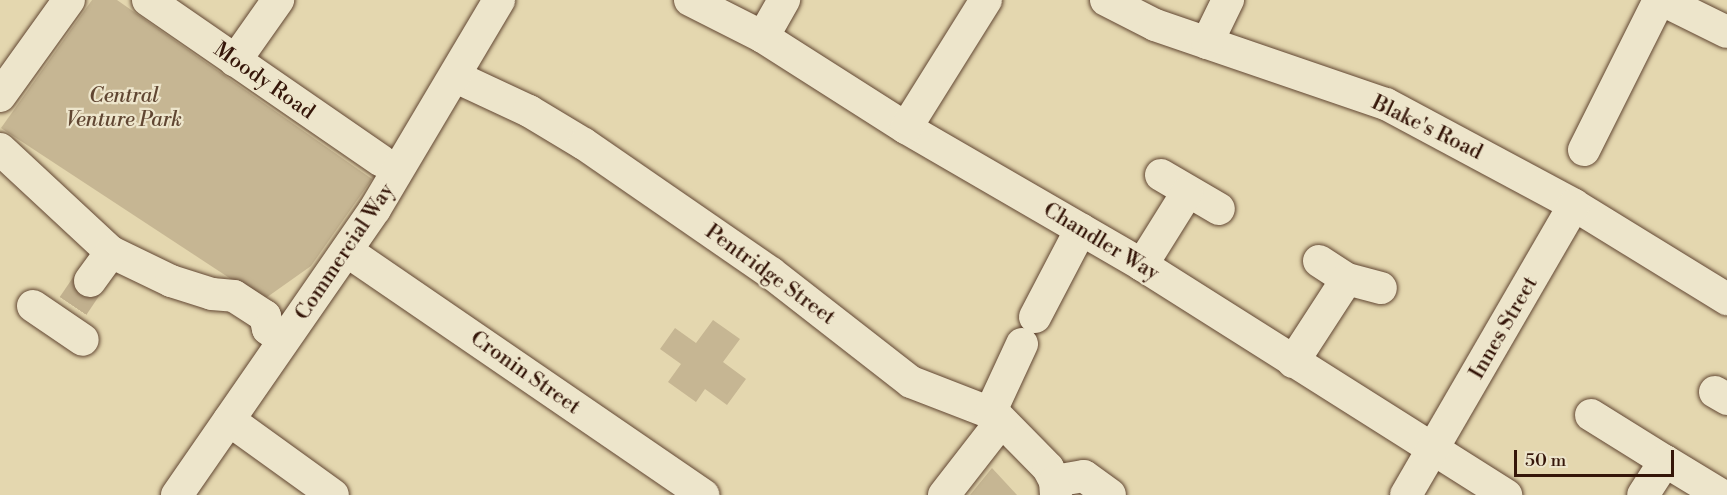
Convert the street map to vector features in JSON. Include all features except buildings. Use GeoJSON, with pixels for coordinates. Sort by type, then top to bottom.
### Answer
{"type":"FeatureCollection","features":[{"type":"Feature","properties":{"kind":"street"},"geometry":{"type":"LineString","coordinates":[[0,96],[69,0]]}},
{"type":"Feature","properties":{"kind":"street","name":"Moody Road"},"geometry":{"type":"LineString","coordinates":[[148,0],[381,161]]}},
{"type":"Feature","properties":{"kind":"street"},"geometry":{"type":"LineString","coordinates":[[235,60],[278,0]]}},
{"type":"Feature","properties":{"kind":"street","name":"Commercial Way"},"geometry":{"type":"LineString","coordinates":[[177,495],[230,420],[276,335],[347,251],[456,77],[499,0]]}},
{"type":"Feature","properties":{"kind":"street","name":"Chandler Way"},"geometry":{"type":"LineString","coordinates":[[690,0],[763,37],[906,128],[1142,265],[1432,451],[1506,495]]}},
{"type":"Feature","properties":{"kind":"street"},"geometry":{"type":"LineString","coordinates":[[763,37],[784,0]]}},
{"type":"Feature","properties":{"kind":"street"},"geometry":{"type":"LineString","coordinates":[[906,128],[986,0]]}},
{"type":"Feature","properties":{"kind":"street","name":"Blake's Road"},"geometry":{"type":"LineString","coordinates":[[1106,0],[1155,25],[1386,104],[1574,204],[1727,299]]}},
{"type":"Feature","properties":{"kind":"street"},"geometry":{"type":"LineString","coordinates":[[1207,43],[1228,0]]}},
{"type":"Feature","properties":{"kind":"street"},"geometry":{"type":"LineString","coordinates":[[1584,150],[1660,0],[1727,32]]}},
{"type":"Feature","properties":{"kind":"street","name":"Pentridge Street"},"geometry":{"type":"LineString","coordinates":[[456,77],[529,111],[584,144],[771,273],[911,382],[995,418],[1048,468],[1055,488]]}},
{"type":"Feature","properties":{"kind":"street"},"geometry":{"type":"LineString","coordinates":[[0,148],[111,252],[149,273],[212,294],[223,311],[255,332],[276,335]]}},
{"type":"Feature","properties":{"kind":"street"},"geometry":{"type":"LineString","coordinates":[[1161,175],[1187,193],[1219,209]]}},
{"type":"Feature","properties":{"kind":"street"},"geometry":{"type":"LineString","coordinates":[[1142,265],[1187,193]]}},
{"type":"Feature","properties":{"kind":"street","name":"Innes Street"},"geometry":{"type":"LineString","coordinates":[[1406,495],[1574,204]]}},
{"type":"Feature","properties":{"kind":"street"},"geometry":{"type":"LineString","coordinates":[[944,495],[995,418],[1028,330],[1081,229]]}},
{"type":"Feature","properties":{"kind":"street","name":"Cronin Street"},"geometry":{"type":"LineString","coordinates":[[347,251],[703,495]]}},
{"type":"Feature","properties":{"kind":"street"},"geometry":{"type":"LineString","coordinates":[[90,281],[111,252]]}},
{"type":"Feature","properties":{"kind":"street"},"geometry":{"type":"LineString","coordinates":[[1319,261],[1347,279],[1381,288]]}},
{"type":"Feature","properties":{"kind":"street"},"geometry":{"type":"LineString","coordinates":[[1293,362],[1347,279]]}},
{"type":"Feature","properties":{"kind":"street"},"geometry":{"type":"LineString","coordinates":[[33,306],[72,324]]}},
{"type":"Feature","properties":{"kind":"street"},"geometry":{"type":"LineString","coordinates":[[1591,415],[1721,495]]}},
{"type":"Feature","properties":{"kind":"street"},"geometry":{"type":"LineString","coordinates":[[230,420],[333,495]]}},
{"type":"Feature","properties":{"kind":"street"},"geometry":{"type":"LineString","coordinates":[[1643,495],[1665,461]]}},
{"type":"Feature","properties":{"kind":"street"},"geometry":{"type":"LineString","coordinates":[[1055,488],[1084,476],[1110,495]]}},
{"type":"Feature","properties":{"kind":"green space","name":"Central Venture Park"},"geometry":{"type":"Polygon","coordinates":[[[92,0],[117,0],[372,179],[311,266],[263,300],[1,128],[92,0]]]}},
{"type":"Feature","properties":{"kind":"green space"},"geometry":{"type":"Polygon","coordinates":[[[713,320],[740,339],[723,362],[746,379],[727,405],[705,389],[696,402],[668,382],[681,364],[660,349],[675,328],[696,343],[713,320]]]}},
{"type":"Feature","properties":{"kind":"green space"},"geometry":{"type":"Polygon","coordinates":[[[992,468],[1017,495],[970,495],[992,468]]]}},
{"type":"Feature","properties":{"kind":"tunnel"},"geometry":{"type":"LineString","coordinates":[[73,306],[90,281]]}}]}
